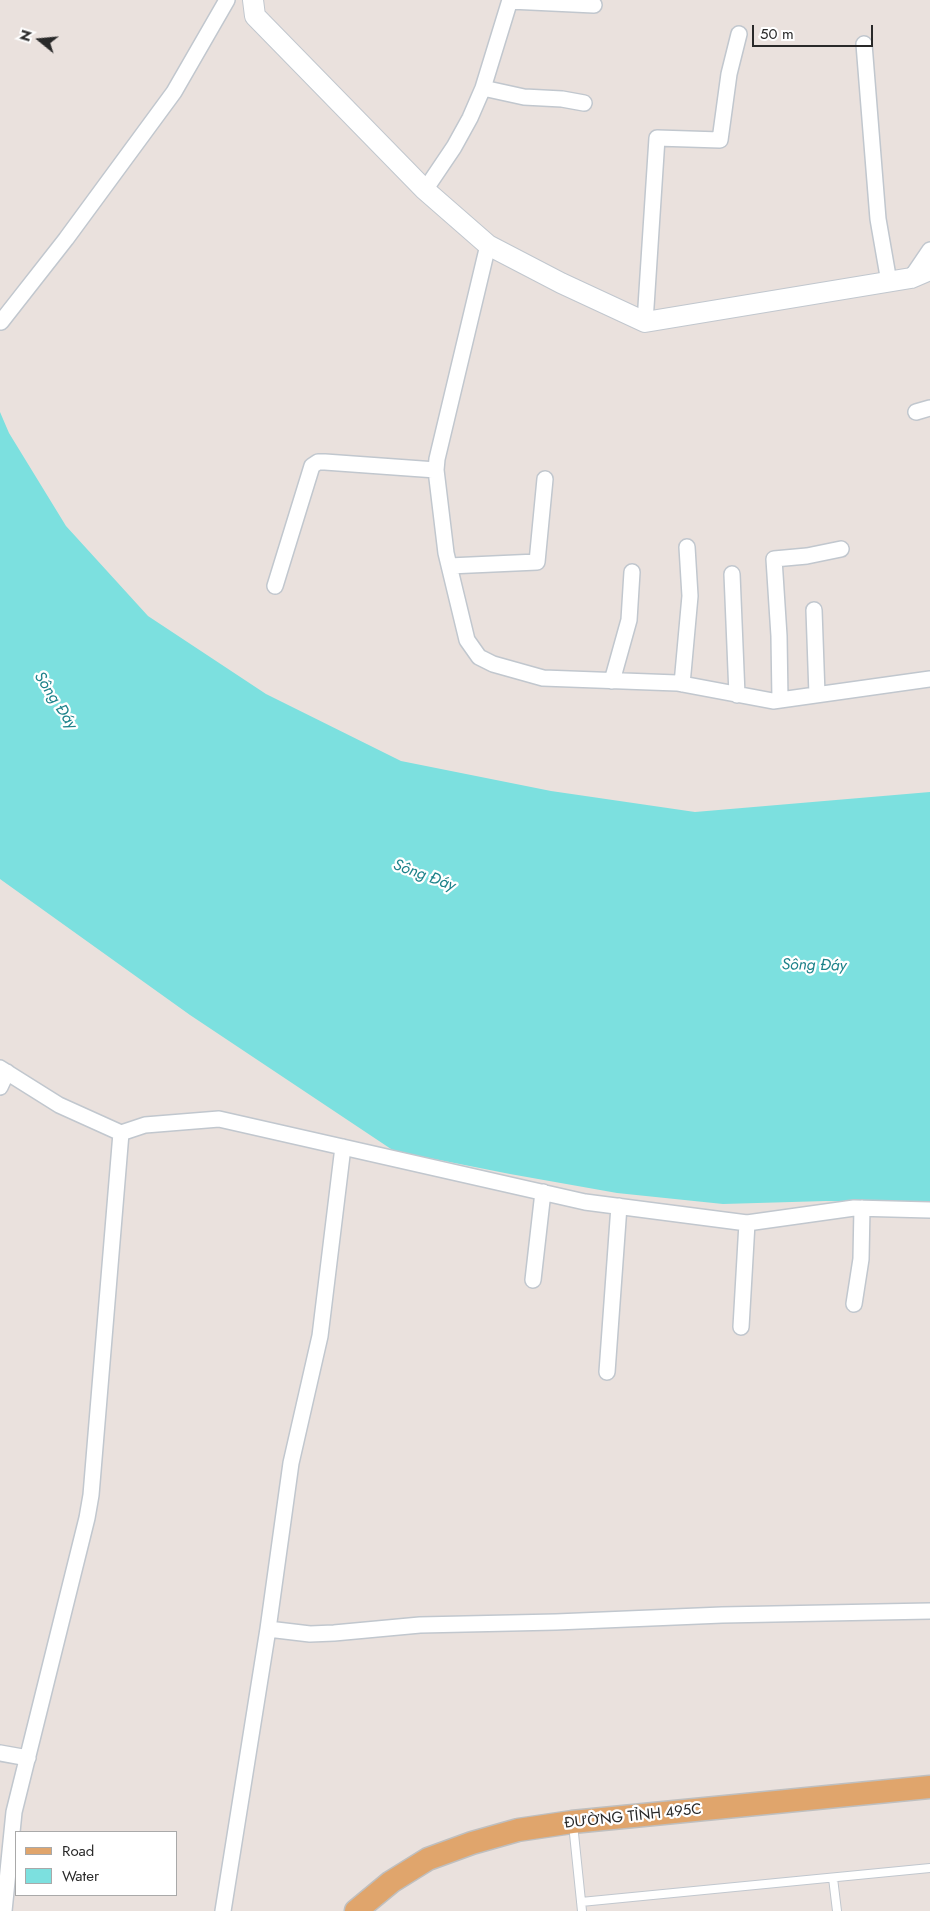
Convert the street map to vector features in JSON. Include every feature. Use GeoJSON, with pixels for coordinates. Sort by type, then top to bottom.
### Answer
{"type":"FeatureCollection","features":[{"type":"Feature","properties":{"kind":"main road"},"geometry":{"type":"LineString","coordinates":[[253,0],[255,16],[425,190],[488,245],[561,283],[645,322],[911,278],[930,270]]}},
{"type":"Feature","properties":{"kind":"main road","name":"ĐƯỜNG TỈNH 495C"},"geometry":{"type":"LineString","coordinates":[[356,1911],[391,1882],[428,1860],[472,1843],[518,1830],[572,1822],[930,1787]]}},
{"type":"Feature","properties":{"kind":"street"},"geometry":{"type":"LineString","coordinates":[[0,322],[66,239],[174,92],[227,0]]}},
{"type":"Feature","properties":{"kind":"street"},"geometry":{"type":"LineString","coordinates":[[425,190],[454,147],[470,118],[483,88],[510,0],[594,5]]}},
{"type":"Feature","properties":{"kind":"street"},"geometry":{"type":"LineString","coordinates":[[645,322],[657,138],[720,140],[729,74],[739,34]]}},
{"type":"Feature","properties":{"kind":"street"},"geometry":{"type":"LineString","coordinates":[[864,44],[878,219],[889,282]]}},
{"type":"Feature","properties":{"kind":"street"},"geometry":{"type":"LineString","coordinates":[[483,88],[524,97],[562,99],[584,103]]}},
{"type":"Feature","properties":{"kind":"street"},"geometry":{"type":"LineString","coordinates":[[488,245],[437,459],[436,470],[446,553],[467,640],[479,657],[493,664],[543,678],[682,684],[766,700],[780,700],[930,679]]}},
{"type":"Feature","properties":{"kind":"street"},"geometry":{"type":"LineString","coordinates":[[911,278],[930,250]]}},
{"type":"Feature","properties":{"kind":"street"},"geometry":{"type":"LineString","coordinates":[[275,586],[310,469],[314,464],[325,462],[436,470]]}},
{"type":"Feature","properties":{"kind":"street"},"geometry":{"type":"LineString","coordinates":[[449,566],[537,562],[545,479]]}},
{"type":"Feature","properties":{"kind":"street"},"geometry":{"type":"LineString","coordinates":[[682,684],[690,600],[687,547]]}},
{"type":"Feature","properties":{"kind":"street"},"geometry":{"type":"LineString","coordinates":[[780,700],[780,636],[774,559],[807,556],[841,549]]}},
{"type":"Feature","properties":{"kind":"street"},"geometry":{"type":"LineString","coordinates":[[612,681],[629,620],[632,572]]}},
{"type":"Feature","properties":{"kind":"street"},"geometry":{"type":"LineString","coordinates":[[732,574],[736,694]]}},
{"type":"Feature","properties":{"kind":"street"},"geometry":{"type":"LineString","coordinates":[[814,610],[817,695]]}},
{"type":"Feature","properties":{"kind":"street"},"geometry":{"type":"LineString","coordinates":[[0,1086],[4,1070],[59,1105],[121,1133],[145,1125],[213,1119],[228,1121],[585,1202],[747,1223],[862,1208],[930,1210]]}},
{"type":"Feature","properties":{"kind":"street"},"geometry":{"type":"LineString","coordinates":[[4,1911],[12,1825],[91,1495],[121,1133]]}},
{"type":"Feature","properties":{"kind":"street"},"geometry":{"type":"LineString","coordinates":[[223,1911],[268,1629],[291,1463],[319,1341],[343,1147]]}},
{"type":"Feature","properties":{"kind":"street"},"geometry":{"type":"LineString","coordinates":[[533,1280],[543,1192]]}},
{"type":"Feature","properties":{"kind":"street"},"geometry":{"type":"LineString","coordinates":[[606,1372],[619,1206]]}},
{"type":"Feature","properties":{"kind":"street"},"geometry":{"type":"LineString","coordinates":[[854,1304],[861,1259],[862,1208]]}},
{"type":"Feature","properties":{"kind":"street"},"geometry":{"type":"LineString","coordinates":[[740,1327],[747,1223]]}},
{"type":"Feature","properties":{"kind":"street"},"geometry":{"type":"LineString","coordinates":[[268,1629],[310,1634],[420,1625],[556,1622],[722,1615],[930,1611]]}},
{"type":"Feature","properties":{"kind":"street"},"geometry":{"type":"LineString","coordinates":[[0,1753],[28,1758]]}},
{"type":"Feature","properties":{"kind":"lane"},"geometry":{"type":"LineString","coordinates":[[572,1822],[582,1911]]}},
{"type":"Feature","properties":{"kind":"lane"},"geometry":{"type":"LineString","coordinates":[[581,1902],[930,1868]]}},
{"type":"Feature","properties":{"kind":"lane"},"geometry":{"type":"LineString","coordinates":[[833,1878],[837,1911]]}},
{"type":"Feature","properties":{"kind":"water","name":"Sông Đáy"},"geometry":{"type":"Polygon","coordinates":[[[0,412],[9,433],[66,526],[148,616],[266,694],[401,761],[551,791],[695,812],[930,792],[930,1202],[826,1201],[723,1204],[617,1193],[394,1151],[190,1015],[0,879],[0,412]]]}}]}
